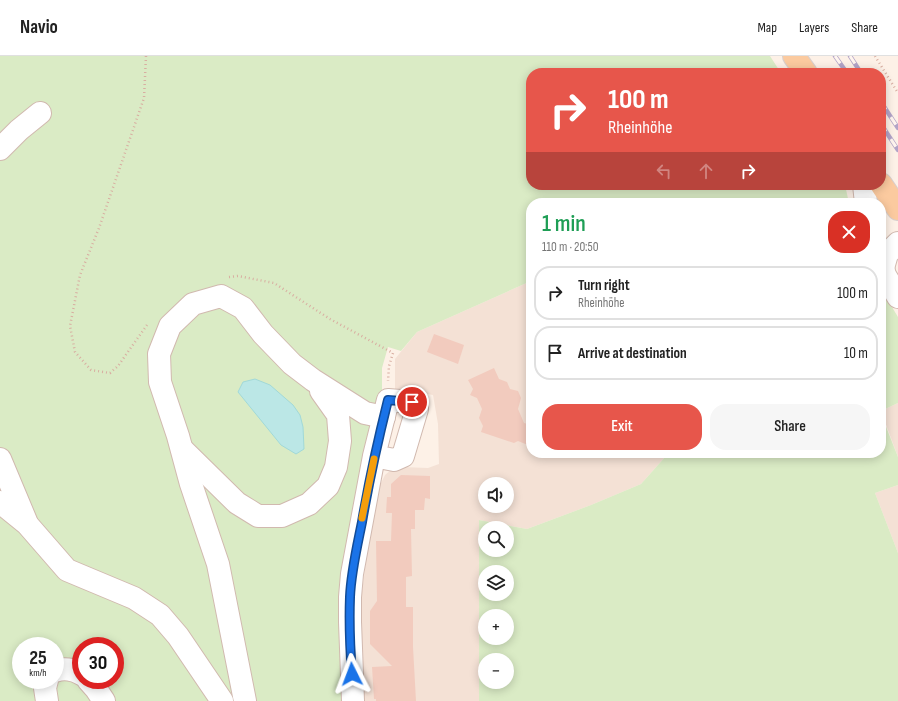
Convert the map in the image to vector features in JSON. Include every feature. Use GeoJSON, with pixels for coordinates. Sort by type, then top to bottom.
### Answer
{"type":"FeatureCollection","features":[{"type":"Feature","properties":{"kind":"main road"},"geometry":{"type":"LineString","coordinates":[[794,56],[802,68]]}},
{"type":"Feature","properties":{"kind":"main road"},"geometry":{"type":"LineString","coordinates":[[885,190],[898,209]]}},
{"type":"Feature","properties":{"kind":"street"},"geometry":{"type":"LineString","coordinates":[[0,150],[19,130],[40,113]]}},
{"type":"Feature","properties":{"kind":"street"},"geometry":{"type":"LineString","coordinates":[[886,258],[898,242]]}},
{"type":"Feature","properties":{"kind":"street"},"geometry":{"type":"LineString","coordinates":[[886,277],[898,298]]}},
{"type":"Feature","properties":{"kind":"street"},"geometry":{"type":"LineString","coordinates":[[245,701],[218,564],[160,382],[159,354],[170,326],[193,304],[221,296],[243,308],[263,334],[292,364],[313,380],[365,413],[412,402],[417,410],[403,456],[394,460],[374,456]]}},
{"type":"Feature","properties":{"kind":"street"},"geometry":{"type":"LineString","coordinates":[[180,448],[237,503],[258,516],[282,516],[309,504],[328,486],[336,467],[340,441],[338,415],[313,380]]}},
{"type":"Feature","properties":{"kind":"street"},"geometry":{"type":"LineString","coordinates":[[353,701],[350,646],[350,597],[356,550],[374,456],[386,408]]}},
{"type":"Feature","properties":{"kind":"street"},"geometry":{"type":"LineString","coordinates":[[0,459],[27,524]]}},
{"type":"Feature","properties":{"kind":"street"},"geometry":{"type":"LineString","coordinates":[[0,502],[27,524],[67,570],[134,598],[160,615],[178,636],[222,701]]}},
{"type":"Feature","properties":{"kind":"street"},"geometry":{"type":"LineString","coordinates":[[45,689],[47,701]]}},
{"type":"Feature","properties":{"kind":"street"},"geometry":{"type":"LineString","coordinates":[[96,689],[104,701]]}},
{"type":"Feature","properties":{"kind":"path"},"geometry":{"type":"LineString","coordinates":[[75,352],[70,326],[80,275],[99,228],[144,98],[146,56]]}},
{"type":"Feature","properties":{"kind":"path"},"geometry":{"type":"LineString","coordinates":[[875,56],[882,68]]}},
{"type":"Feature","properties":{"kind":"path"},"geometry":{"type":"LineString","coordinates":[[886,74],[898,93]]}},
{"type":"Feature","properties":{"kind":"shaded area"},"geometry":{"type":"Polygon","coordinates":[[[526,283],[526,458],[664,458],[641,484],[527,529],[514,527],[514,521],[478,521],[479,701],[362,701],[362,592],[380,485],[385,475],[392,469],[402,467],[428,468],[439,464],[438,424],[433,395],[411,391],[395,391],[395,359],[417,332],[526,283]]]}},
{"type":"Feature","properties":{"kind":"shaded area"},"geometry":{"type":"Polygon","coordinates":[[[898,403],[898,457],[886,425],[886,409],[898,403]]]}},
{"type":"Feature","properties":{"kind":"shaded area"},"geometry":{"type":"Polygon","coordinates":[[[898,485],[898,553],[875,493],[898,485]]]}},
{"type":"Feature","properties":{"kind":"green space"},"geometry":{"type":"Polygon","coordinates":[[[0,56],[770,56],[778,68],[526,68],[526,190],[846,190],[848,198],[526,198],[526,283],[417,332],[401,351],[388,347],[382,368],[382,401],[343,701],[0,701],[0,56]]]}},
{"type":"Feature","properties":{"kind":"green space"},"geometry":{"type":"Polygon","coordinates":[[[886,297],[898,317],[898,403],[886,409],[886,297]]]}},
{"type":"Feature","properties":{"kind":"green space"},"geometry":{"type":"Polygon","coordinates":[[[886,427],[898,457],[898,485],[875,493],[898,553],[898,701],[479,701],[479,689],[514,689],[514,653],[479,653],[479,645],[514,645],[514,609],[479,609],[479,601],[514,601],[514,565],[479,565],[479,557],[514,557],[514,527],[527,529],[641,484],[664,458],[886,458],[886,427]]]}},
{"type":"Feature","properties":{"kind":"water"},"geometry":{"type":"Polygon","coordinates":[[[255,379],[270,385],[293,405],[300,415],[303,427],[304,449],[296,454],[281,445],[238,392],[243,382],[255,379]]]}},
{"type":"Feature","properties":{"kind":"building"},"geometry":{"type":"Polygon","coordinates":[[[434,334],[464,345],[458,364],[427,352],[434,334]]]}},
{"type":"Feature","properties":{"kind":"building"},"geometry":{"type":"Polygon","coordinates":[[[494,368],[499,379],[507,382],[510,389],[518,391],[521,398],[518,409],[524,423],[526,424],[526,444],[518,441],[514,443],[481,432],[483,426],[479,418],[482,409],[477,398],[470,395],[473,389],[468,380],[494,368]]]}},
{"type":"Feature","properties":{"kind":"building"},"geometry":{"type":"Polygon","coordinates":[[[401,475],[430,476],[430,499],[425,498],[424,510],[415,510],[415,529],[411,529],[412,576],[406,577],[406,607],[413,607],[413,647],[416,701],[376,701],[376,699],[374,699],[372,667],[392,666],[370,644],[370,611],[377,601],[376,541],[391,541],[392,513],[386,513],[387,497],[391,497],[391,484],[401,475]]]}},
{"type":"Feature","properties":{"kind":"railway"},"geometry":{"type":"LineString","coordinates":[[835,56],[843,68]]}},
{"type":"Feature","properties":{"kind":"railway"},"geometry":{"type":"LineString","coordinates":[[850,56],[858,68]]}},
{"type":"Feature","properties":{"kind":"railway"},"geometry":{"type":"LineString","coordinates":[[886,110],[898,128]]}},
{"type":"Feature","properties":{"kind":"railway"},"geometry":{"type":"LineString","coordinates":[[886,132],[898,150]]}},
{"type":"Feature","properties":{"kind":"slow traffic"},"geometry":{"type":"LineString","coordinates":[[362,518],[374,459]]}},
{"type":"Feature","properties":{"kind":"route"},"geometry":{"type":"LineString","coordinates":[[352,674],[350,622],[352,574],[374,456],[388,400],[412,402]]}}]}
